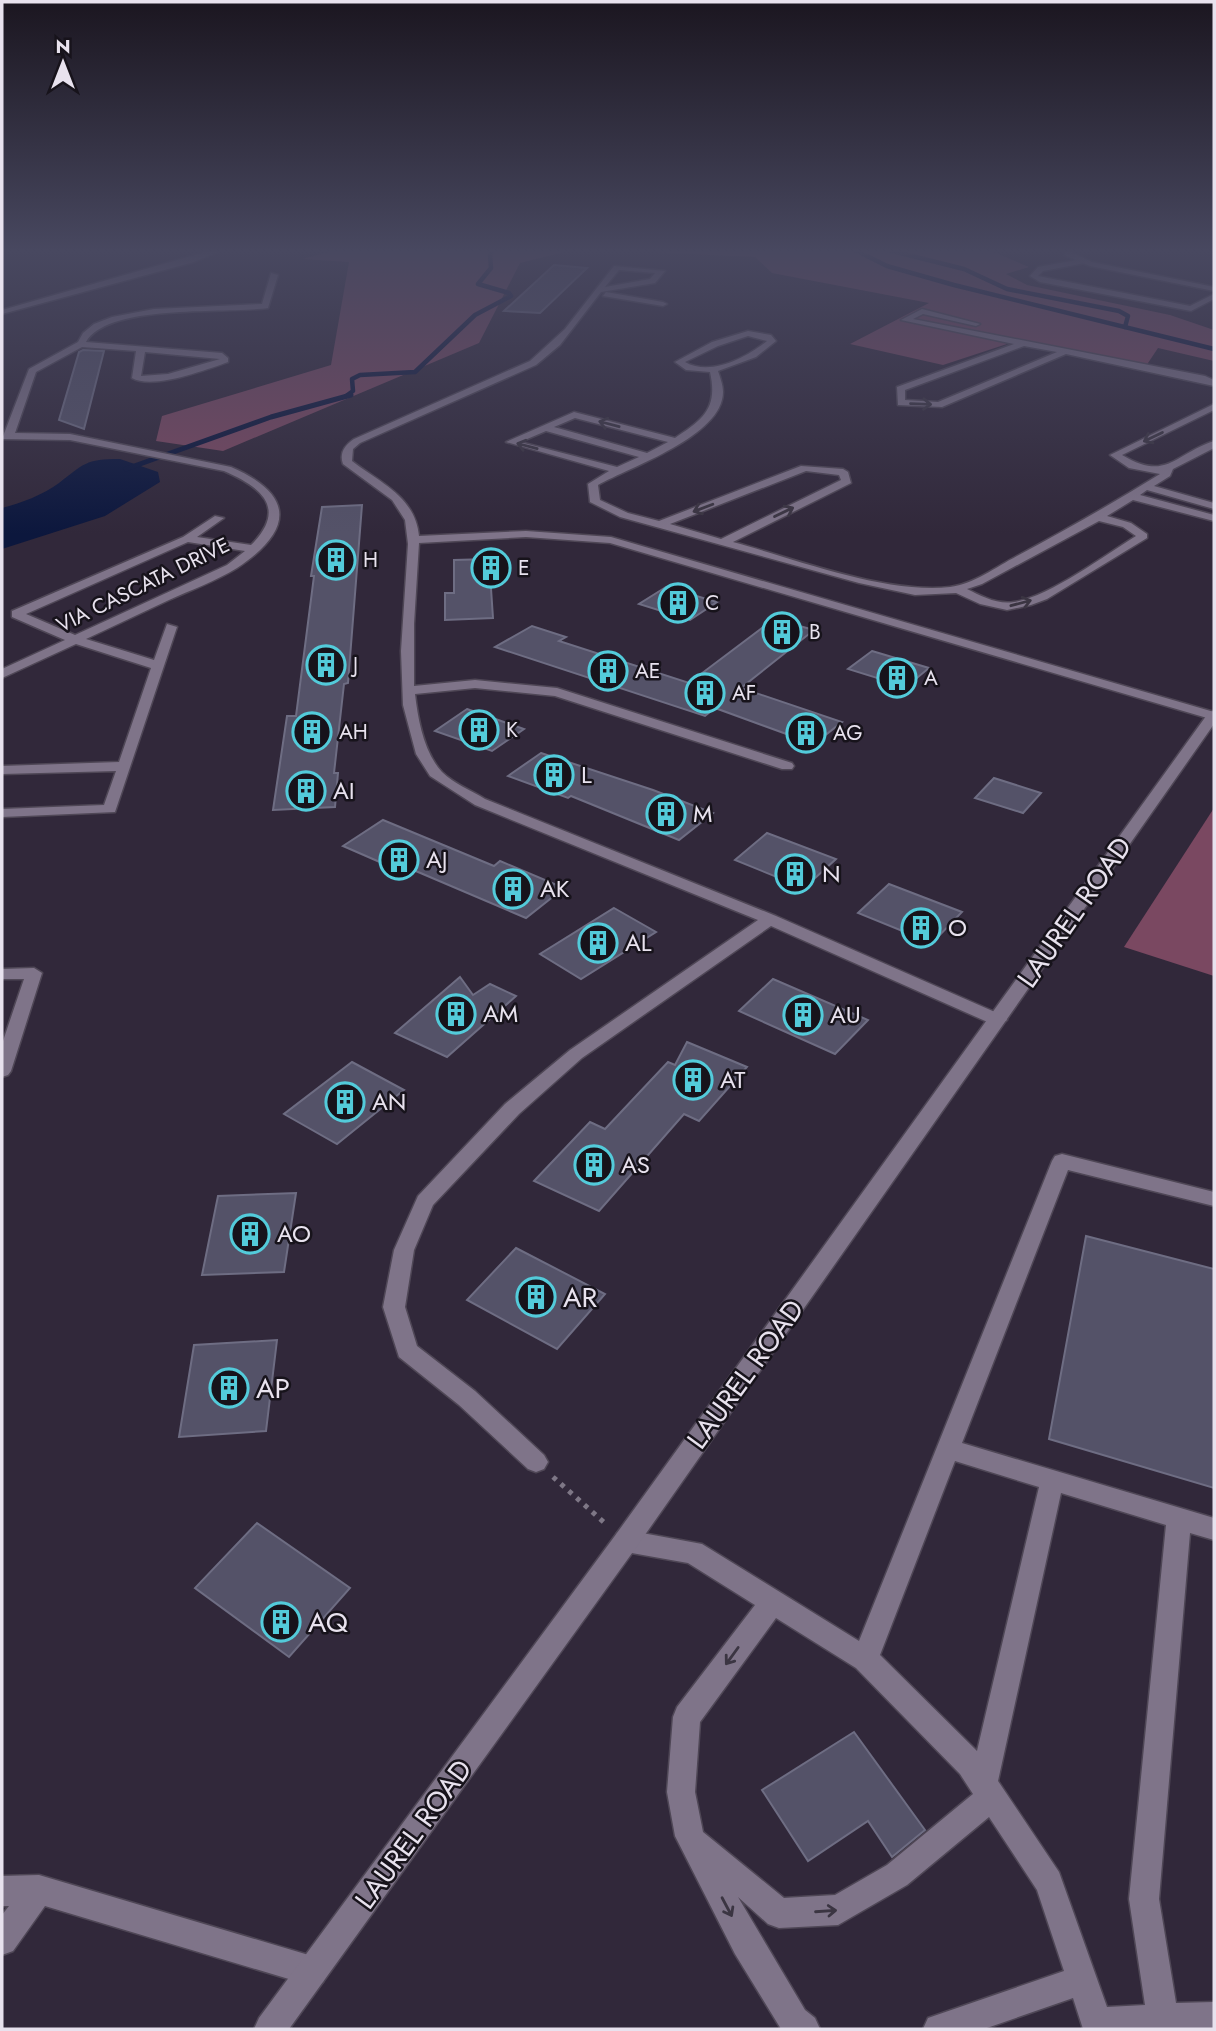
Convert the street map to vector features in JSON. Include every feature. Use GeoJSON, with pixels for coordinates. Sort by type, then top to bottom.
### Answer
{"type":"FeatureCollection","features":[{"type":"Feature","properties":{"kind":"street"},"geometry":{"type":"LineString","coordinates":[[6,436],[32,370],[81,345]]}},
{"type":"Feature","properties":{"kind":"street"},"geometry":{"type":"LineString","coordinates":[[91,345],[217,355],[225,360],[154,379],[140,380],[135,377],[141,349]]}},
{"type":"Feature","properties":{"kind":"street"},"geometry":{"type":"LineString","coordinates":[[555,345],[533,363],[373,432],[349,447],[345,454],[346,462],[391,492],[408,513],[414,540],[407,625],[409,691],[421,753],[437,775],[480,802],[770,919],[998,1020]]}},
{"type":"Feature","properties":{"kind":"street"},"geometry":{"type":"LineString","coordinates":[[717,345],[679,362],[686,369],[714,372],[768,345]]}},
{"type":"Feature","properties":{"kind":"street"},"geometry":{"type":"LineString","coordinates":[[1017,345],[900,389],[901,403],[939,405],[1067,351]]}},
{"type":"Feature","properties":{"kind":"street"},"geometry":{"type":"LineString","coordinates":[[1037,345],[1214,383]]}},
{"type":"Feature","properties":{"kind":"street"},"geometry":{"type":"LineString","coordinates":[[714,372],[721,391],[712,414],[675,441],[593,484],[595,502],[624,515],[863,582],[915,591],[957,589],[978,582],[1098,517],[1146,487],[1167,472],[1169,467],[1214,444]]}},
{"type":"Feature","properties":{"kind":"street"},"geometry":{"type":"LineString","coordinates":[[1167,472],[1133,466],[1115,455],[1214,407]]}},
{"type":"Feature","properties":{"kind":"street"},"geometry":{"type":"LineString","coordinates":[[617,470],[511,442],[574,415],[675,441]]}},
{"type":"Feature","properties":{"kind":"street"},"geometry":{"type":"LineString","coordinates":[[545,428],[648,456]]}},
{"type":"Feature","properties":{"kind":"street"},"geometry":{"type":"LineString","coordinates":[[2,450],[33,435]]}},
{"type":"Feature","properties":{"kind":"street","name":"VIA CASCATA DRIVE"},"geometry":{"type":"LineString","coordinates":[[2,674],[214,576],[255,550],[275,521],[276,505],[269,492],[256,481],[238,472],[70,437],[6,436]]}},
{"type":"Feature","properties":{"kind":"street"},"geometry":{"type":"LineString","coordinates":[[662,524],[805,468],[843,472],[847,481],[723,542]]}},
{"type":"Feature","properties":{"kind":"street"},"geometry":{"type":"LineString","coordinates":[[1146,487],[1214,506]]}},
{"type":"Feature","properties":{"kind":"street"},"geometry":{"type":"LineString","coordinates":[[1131,496],[1214,518]]}},
{"type":"Feature","properties":{"kind":"street"},"geometry":{"type":"LineString","coordinates":[[957,589],[981,600],[1013,607],[1043,596],[1143,536],[1128,525],[1098,517]]}},
{"type":"Feature","properties":{"kind":"street"},"geometry":{"type":"LineString","coordinates":[[158,666],[76,640],[16,614],[187,539],[219,518]]}},
{"type":"Feature","properties":{"kind":"street"},"geometry":{"type":"LineString","coordinates":[[414,540],[526,534],[611,540],[1214,715]]}},
{"type":"Feature","properties":{"kind":"street"},"geometry":{"type":"LineString","coordinates":[[187,539],[255,550]]}},
{"type":"Feature","properties":{"kind":"street"},"geometry":{"type":"LineString","coordinates":[[2,813],[110,809],[171,627]]}},
{"type":"Feature","properties":{"kind":"street"},"geometry":{"type":"LineString","coordinates":[[409,691],[475,684],[557,692],[787,766]]}},
{"type":"Feature","properties":{"kind":"street","name":"LAUREL ROAD"},"geometry":{"type":"LineString","coordinates":[[270,2029],[626,1541],[1214,715]]}},
{"type":"Feature","properties":{"kind":"street"},"geometry":{"type":"LineString","coordinates":[[2,770],[125,766]]}},
{"type":"Feature","properties":{"kind":"street"},"geometry":{"type":"LineString","coordinates":[[536,1462],[467,1398],[408,1351],[394,1307],[404,1250],[409,1237],[425,1201],[512,1109],[576,1054],[770,919]]}},
{"type":"Feature","properties":{"kind":"street"},"geometry":{"type":"LineString","coordinates":[[2,974],[34,973],[7,1039],[2,1071]]}},
{"type":"Feature","properties":{"kind":"street"},"geometry":{"type":"LineString","coordinates":[[865,1659],[1062,1161],[1214,1199]]}},
{"type":"Feature","properties":{"kind":"street"},"geometry":{"type":"LineString","coordinates":[[948,1449],[1214,1529]]}},
{"type":"Feature","properties":{"kind":"street"},"geometry":{"type":"LineString","coordinates":[[689,1836],[737,1880],[779,1913],[838,1910],[897,1875],[987,1790],[1052,1480]]}},
{"type":"Feature","properties":{"kind":"street"},"geometry":{"type":"LineString","coordinates":[[1163,2020],[1144,1899],[1179,1518]]}},
{"type":"Feature","properties":{"kind":"street"},"geometry":{"type":"LineString","coordinates":[[626,1541],[694,1552],[865,1659],[970,1764],[1049,1882],[1098,2026],[1214,2017]]}},
{"type":"Feature","properties":{"kind":"street"},"geometry":{"type":"LineString","coordinates":[[773,1601],[687,1717],[681,1792],[689,1836],[746,1943],[799,2025]]}},
{"type":"Feature","properties":{"kind":"street"},"geometry":{"type":"LineString","coordinates":[[2,1891],[40,1890],[312,1971]]}},
{"type":"Feature","properties":{"kind":"street"},"geometry":{"type":"LineString","coordinates":[[2,1940],[40,1890]]}},
{"type":"Feature","properties":{"kind":"street"},"geometry":{"type":"LineString","coordinates":[[939,2029],[1082,1980]]}},
{"type":"Feature","properties":{"kind":"path"},"geometry":{"type":"LineString","coordinates":[[536,1462],[626,1541]]}},
{"type":"Feature","properties":{"kind":"shaded area"},"geometry":{"type":"Polygon","coordinates":[[[335,345],[475,345],[223,451],[156,441],[162,416],[331,365],[335,345]]]}},
{"type":"Feature","properties":{"kind":"shaded area"},"geometry":{"type":"Polygon","coordinates":[[[853,345],[1005,345],[943,365],[853,345]]]}},
{"type":"Feature","properties":{"kind":"shaded area"},"geometry":{"type":"Polygon","coordinates":[[[1026,345],[1214,345],[1214,361],[1158,348],[1144,369],[1026,345]]]}},
{"type":"Feature","properties":{"kind":"shaded area"},"geometry":{"type":"Polygon","coordinates":[[[1214,808],[1214,976],[1124,947],[1214,808]]]}},
{"type":"Feature","properties":{"kind":"water"},"geometry":{"type":"Polygon","coordinates":[[[120,459],[158,472],[160,482],[105,516],[2,549],[2,508],[46,491],[86,464],[120,459]]]}},
{"type":"Feature","properties":{"kind":"building"},"geometry":{"type":"Polygon","coordinates":[[[104,351],[84,429],[59,420],[79,352],[104,351]]]}},
{"type":"Feature","properties":{"kind":"building"},"geometry":{"type":"Polygon","coordinates":[[[362,505],[348,683],[344,684],[334,773],[338,773],[335,807],[273,810],[287,716],[296,716],[314,576],[311,576],[322,507],[362,505]]]}},
{"type":"Feature","properties":{"kind":"building"},"geometry":{"type":"Polygon","coordinates":[[[489,559],[493,618],[445,620],[445,593],[454,593],[454,560],[489,559]]]}},
{"type":"Feature","properties":{"kind":"building","name":"C"},"geometry":{"type":"Polygon","coordinates":[[[666,587],[717,602],[690,620],[639,604],[666,587]]]}},
{"type":"Feature","properties":{"kind":"building"},"geometry":{"type":"Polygon","coordinates":[[[774,619],[814,630],[741,688],[842,722],[814,744],[715,708],[705,716],[495,647],[532,626],[566,637],[559,641],[689,683],[774,619]]]}},
{"type":"Feature","properties":{"kind":"building","name":"A"},"geometry":{"type":"Polygon","coordinates":[[[872,651],[929,668],[906,687],[848,669],[872,651]]]}},
{"type":"Feature","properties":{"kind":"building","name":"K"},"geometry":{"type":"Polygon","coordinates":[[[467,709],[524,729],[492,751],[435,731],[467,709]]]}},
{"type":"Feature","properties":{"kind":"building"},"geometry":{"type":"Polygon","coordinates":[[[541,753],[713,813],[679,840],[571,796],[568,798],[508,776],[541,753]]]}},
{"type":"Feature","properties":{"kind":"building"},"geometry":{"type":"Polygon","coordinates":[[[994,778],[1041,793],[1023,813],[975,798],[994,778]]]}},
{"type":"Feature","properties":{"kind":"building"},"geometry":{"type":"Polygon","coordinates":[[[383,820],[494,866],[500,861],[564,888],[526,918],[411,869],[405,873],[343,846],[383,820]]]}},
{"type":"Feature","properties":{"kind":"building","name":"N"},"geometry":{"type":"Polygon","coordinates":[[[767,833],[836,859],[804,888],[735,860],[767,833]]]}},
{"type":"Feature","properties":{"kind":"building","name":"O"},"geometry":{"type":"Polygon","coordinates":[[[889,884],[962,912],[932,943],[858,913],[889,884]]]}},
{"type":"Feature","properties":{"kind":"building","name":"AL"},"geometry":{"type":"Polygon","coordinates":[[[614,908],[656,932],[581,979],[540,954],[614,908]]]}},
{"type":"Feature","properties":{"kind":"building","name":"AM"},"geometry":{"type":"Polygon","coordinates":[[[460,977],[473,995],[490,984],[516,996],[447,1057],[395,1033],[460,977]]]}},
{"type":"Feature","properties":{"kind":"building","name":"AU"},"geometry":{"type":"Polygon","coordinates":[[[773,979],[868,1020],[835,1054],[739,1011],[773,979]]]}},
{"type":"Feature","properties":{"kind":"building"},"geometry":{"type":"Polygon","coordinates":[[[687,1042],[747,1067],[699,1121],[684,1114],[599,1211],[534,1181],[590,1122],[605,1129],[668,1062],[675,1065],[687,1042]]]}},
{"type":"Feature","properties":{"kind":"building","name":"AN"},"geometry":{"type":"Polygon","coordinates":[[[352,1062],[404,1090],[337,1144],[284,1114],[352,1062]]]}},
{"type":"Feature","properties":{"kind":"building","name":"AO"},"geometry":{"type":"Polygon","coordinates":[[[296,1193],[284,1272],[202,1275],[218,1196],[296,1193]]]}},
{"type":"Feature","properties":{"kind":"building"},"geometry":{"type":"Polygon","coordinates":[[[1086,1236],[1214,1269],[1214,1488],[1049,1439],[1086,1236]]]}},
{"type":"Feature","properties":{"kind":"building","name":"AR"},"geometry":{"type":"Polygon","coordinates":[[[516,1248],[605,1294],[557,1349],[467,1300],[516,1248]]]}},
{"type":"Feature","properties":{"kind":"building","name":"AP"},"geometry":{"type":"Polygon","coordinates":[[[277,1340],[266,1431],[179,1437],[194,1345],[277,1340]]]}},
{"type":"Feature","properties":{"kind":"building","name":"AQ"},"geometry":{"type":"Polygon","coordinates":[[[257,1523],[350,1588],[289,1657],[195,1588],[257,1523]]]}},
{"type":"Feature","properties":{"kind":"building"},"geometry":{"type":"Polygon","coordinates":[[[854,1732],[925,1830],[892,1857],[868,1821],[808,1861],[762,1790],[854,1732]]]}},
{"type":"Feature","properties":{"kind":"waterway"},"geometry":{"type":"LineString","coordinates":[[346,396],[353,391],[352,379],[360,375],[415,372],[444,345]]}},
{"type":"Feature","properties":{"kind":"waterway"},"geometry":{"type":"LineString","coordinates":[[1197,345],[1214,349]]}},
{"type":"Feature","properties":{"kind":"waterway"},"geometry":{"type":"LineString","coordinates":[[126,469],[271,417],[351,395]]}},
{"type":"Feature","properties":{"kind":"place","name":"H"},"geometry":{"type":"Point","coordinates":[336,560]}},
{"type":"Feature","properties":{"kind":"place","name":"E"},"geometry":{"type":"Point","coordinates":[491,568]}},
{"type":"Feature","properties":{"kind":"place","name":"C"},"geometry":{"type":"Point","coordinates":[678,603]}},
{"type":"Feature","properties":{"kind":"place","name":"B"},"geometry":{"type":"Point","coordinates":[782,632]}},
{"type":"Feature","properties":{"kind":"place","name":"J"},"geometry":{"type":"Point","coordinates":[326,665]}},
{"type":"Feature","properties":{"kind":"place","name":"AE"},"geometry":{"type":"Point","coordinates":[608,671]}},
{"type":"Feature","properties":{"kind":"place","name":"A"},"geometry":{"type":"Point","coordinates":[897,678]}},
{"type":"Feature","properties":{"kind":"place","name":"AF"},"geometry":{"type":"Point","coordinates":[705,693]}},
{"type":"Feature","properties":{"kind":"place","name":"K"},"geometry":{"type":"Point","coordinates":[479,730]}},
{"type":"Feature","properties":{"kind":"place","name":"AH"},"geometry":{"type":"Point","coordinates":[312,732]}},
{"type":"Feature","properties":{"kind":"place","name":"AG"},"geometry":{"type":"Point","coordinates":[806,733]}},
{"type":"Feature","properties":{"kind":"place","name":"L"},"geometry":{"type":"Point","coordinates":[554,775]}},
{"type":"Feature","properties":{"kind":"place","name":"AI"},"geometry":{"type":"Point","coordinates":[306,791]}},
{"type":"Feature","properties":{"kind":"place","name":"M"},"geometry":{"type":"Point","coordinates":[666,814]}},
{"type":"Feature","properties":{"kind":"place","name":"AJ"},"geometry":{"type":"Point","coordinates":[399,860]}},
{"type":"Feature","properties":{"kind":"place","name":"N"},"geometry":{"type":"Point","coordinates":[795,874]}},
{"type":"Feature","properties":{"kind":"place","name":"AK"},"geometry":{"type":"Point","coordinates":[513,889]}},
{"type":"Feature","properties":{"kind":"place","name":"O"},"geometry":{"type":"Point","coordinates":[921,928]}},
{"type":"Feature","properties":{"kind":"place","name":"AL"},"geometry":{"type":"Point","coordinates":[598,943]}},
{"type":"Feature","properties":{"kind":"place","name":"AM"},"geometry":{"type":"Point","coordinates":[456,1014]}},
{"type":"Feature","properties":{"kind":"place","name":"AU"},"geometry":{"type":"Point","coordinates":[803,1015]}},
{"type":"Feature","properties":{"kind":"place","name":"AT"},"geometry":{"type":"Point","coordinates":[693,1080]}},
{"type":"Feature","properties":{"kind":"place","name":"AN"},"geometry":{"type":"Point","coordinates":[345,1102]}},
{"type":"Feature","properties":{"kind":"place","name":"AS"},"geometry":{"type":"Point","coordinates":[594,1165]}},
{"type":"Feature","properties":{"kind":"place","name":"AO"},"geometry":{"type":"Point","coordinates":[250,1234]}},
{"type":"Feature","properties":{"kind":"place","name":"AR"},"geometry":{"type":"Point","coordinates":[536,1297]}},
{"type":"Feature","properties":{"kind":"place","name":"AP"},"geometry":{"type":"Point","coordinates":[229,1388]}},
{"type":"Feature","properties":{"kind":"place","name":"AQ"},"geometry":{"type":"Point","coordinates":[281,1622]}}]}
